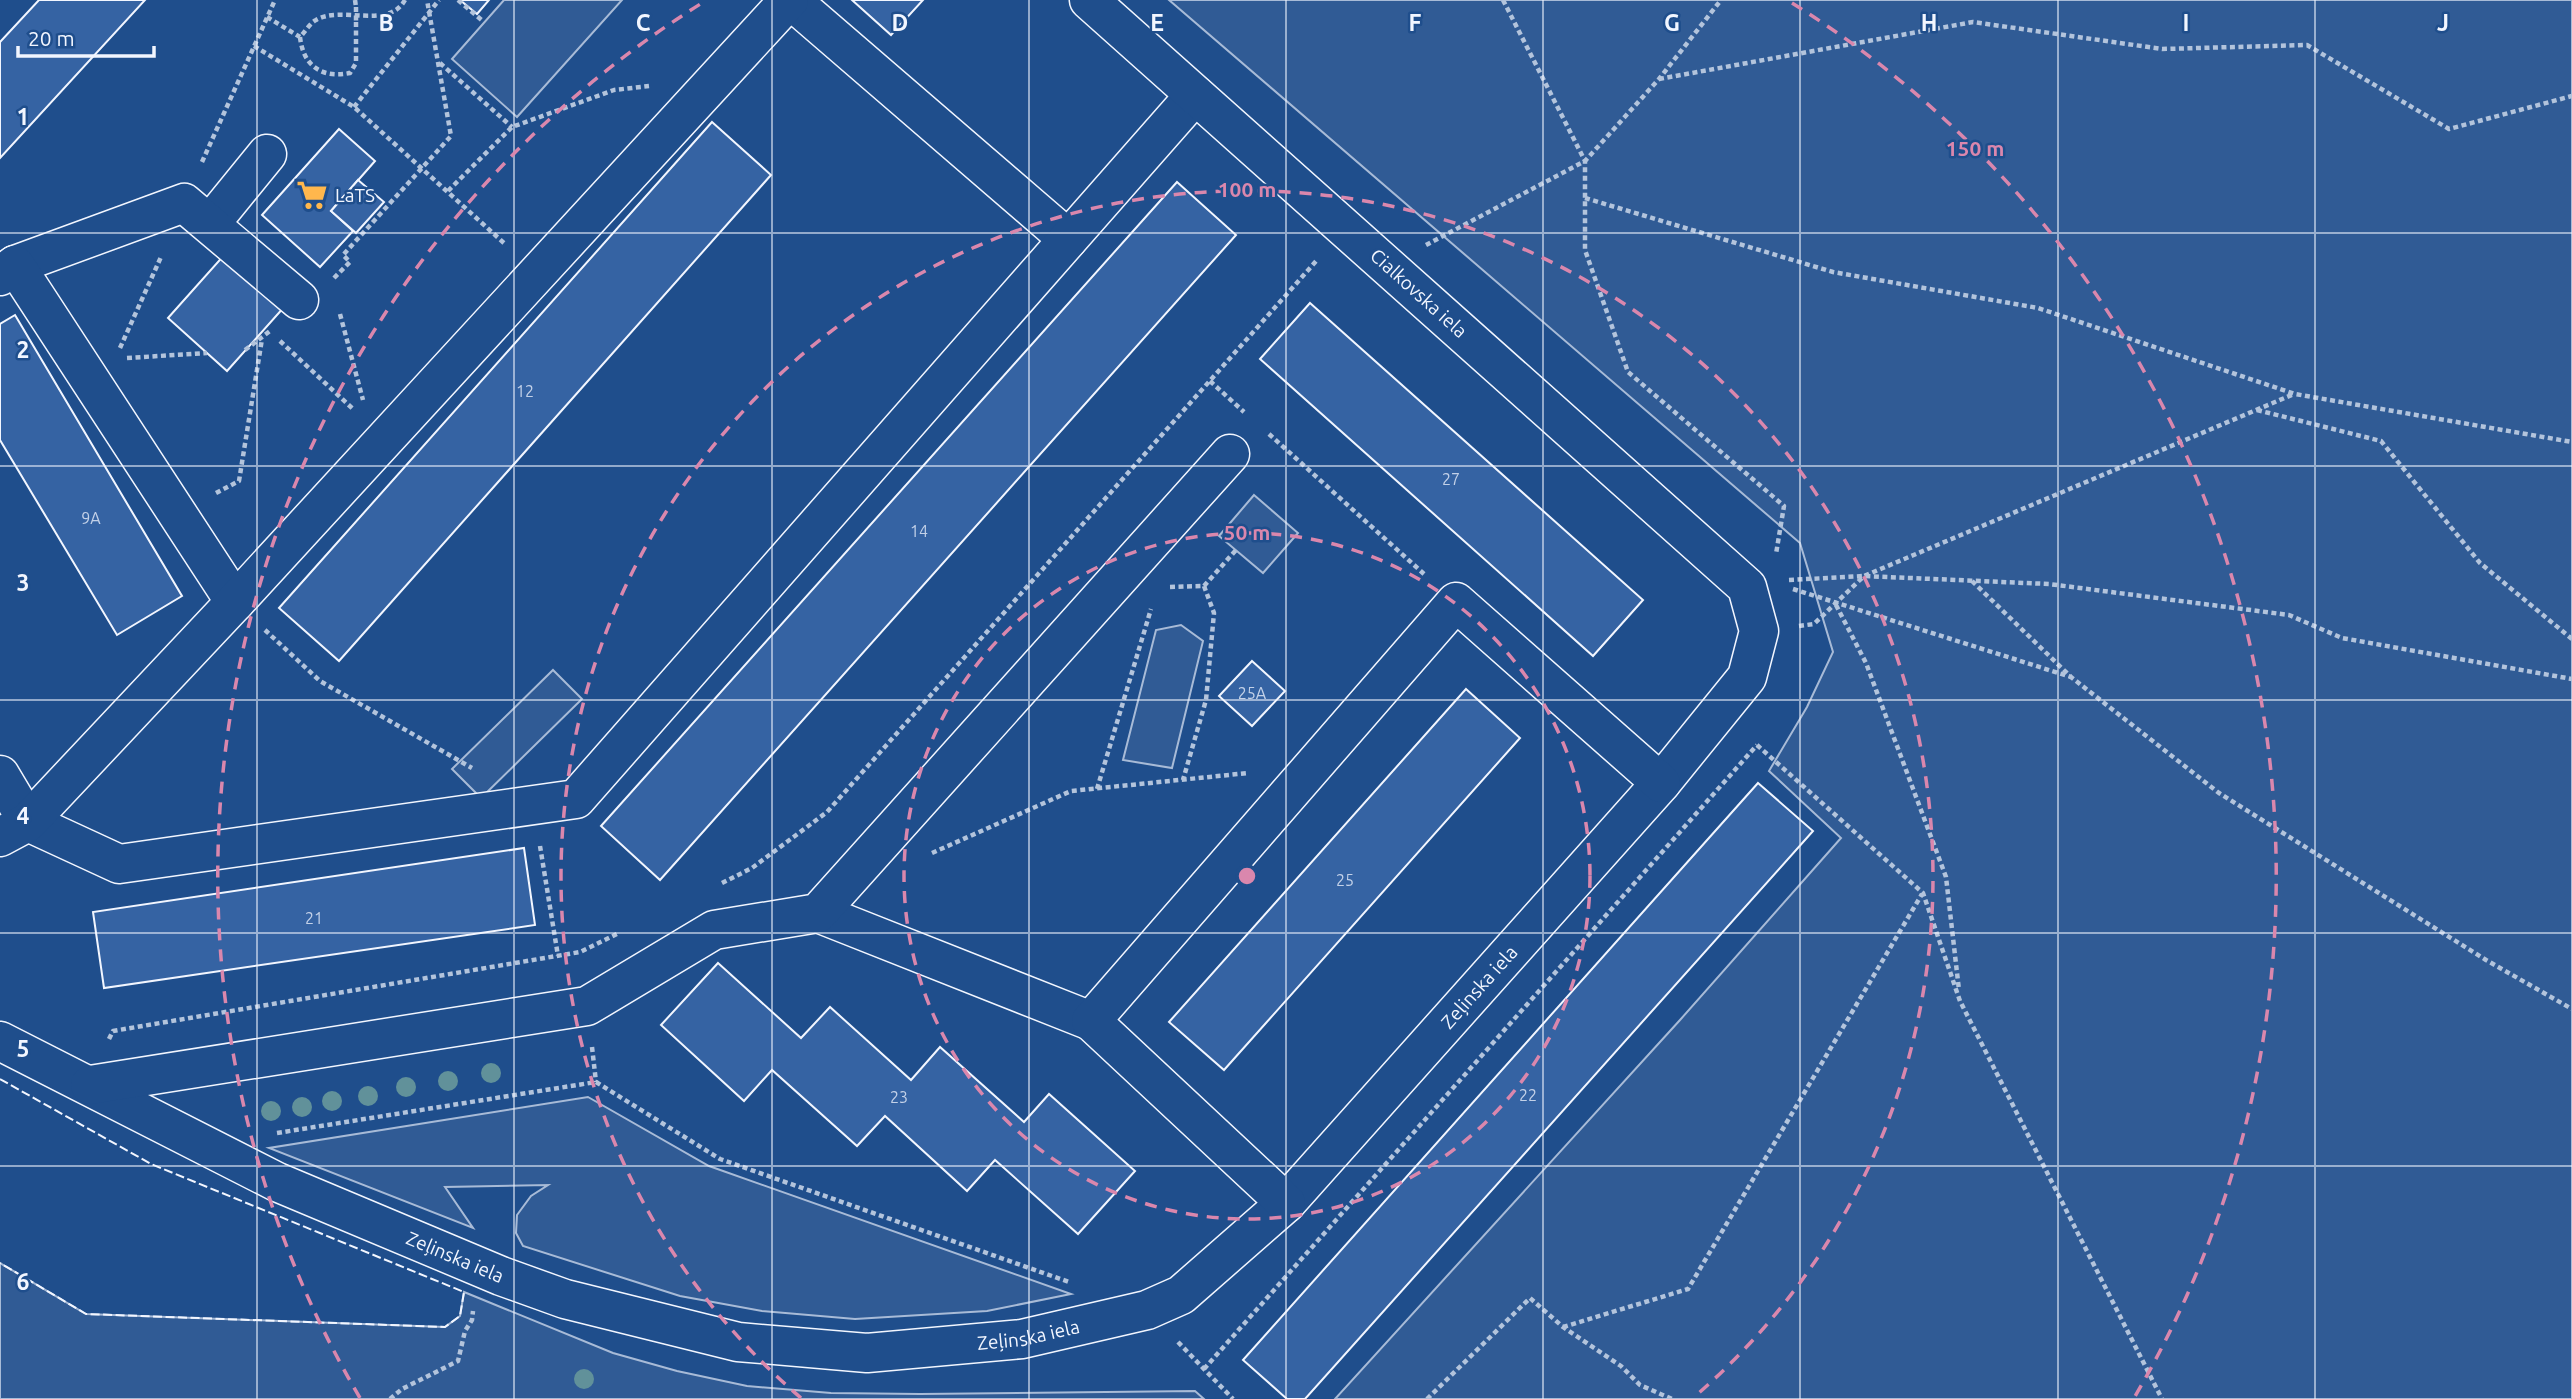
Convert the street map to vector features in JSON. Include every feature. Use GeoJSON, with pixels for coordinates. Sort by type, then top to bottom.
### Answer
{"type":"FeatureCollection","features":[{"type":"Feature","properties":{"kind":"street"},"geometry":{"type":"LineString","coordinates":[[14,830],[235,602],[373,436],[537,274],[790,0],[1068,239]]}},
{"type":"Feature","properties":{"kind":"street","name":"Cialkovska iela"},"geometry":{"type":"LineString","coordinates":[[1089,0],[1388,265],[1759,584]]}},
{"type":"Feature","properties":{"kind":"street"},"geometry":{"type":"LineString","coordinates":[[14,830],[119,864],[576,799],[1195,95]]}},
{"type":"Feature","properties":{"kind":"street"},"geometry":{"type":"LineString","coordinates":[[235,602],[8,270],[197,214],[267,154]]}},
{"type":"Feature","properties":{"kind":"street"},"geometry":{"type":"LineString","coordinates":[[197,214],[299,300]]}},
{"type":"Feature","properties":{"kind":"street"},"geometry":{"type":"LineString","coordinates":[[818,913],[881,843],[1145,575],[1230,454]]}},
{"type":"Feature","properties":{"kind":"street","name":"Zeļinska iela"},"geometry":{"type":"LineString","coordinates":[[0,1041],[277,1182],[501,1276],[565,1299],[738,1342],[867,1353],[1022,1339],[1147,1310],[1181,1295],[1286,1203],[1661,783],[1747,677],[1759,631],[1759,584]]}},
{"type":"Feature","properties":{"kind":"street"},"geometry":{"type":"LineString","coordinates":[[1091,1021],[1455,602],[1661,783]]}},
{"type":"Feature","properties":{"kind":"street"},"geometry":{"type":"LineString","coordinates":[[0,775],[14,830]]}},
{"type":"Feature","properties":{"kind":"street"},"geometry":{"type":"LineString","coordinates":[[90,1085],[587,1006],[714,930],[818,913],[1091,1021],[1286,1203]]}},
{"type":"Feature","properties":{"kind":"path"},"geometry":{"type":"LineString","coordinates":[[207,353],[116,358],[197,214],[254,46],[275,0]]}},
{"type":"Feature","properties":{"kind":"path"},"geometry":{"type":"LineString","coordinates":[[355,0],[356,7],[356,22],[356,63],[350,73],[337,76],[317,70],[302,53],[300,37],[314,20],[336,14],[386,15],[402,6],[405,0]]}},
{"type":"Feature","properties":{"kind":"path"},"geometry":{"type":"LineString","coordinates":[[246,350],[263,338],[324,275],[331,281],[350,262],[343,255],[452,136],[427,0]]}},
{"type":"Feature","properties":{"kind":"path"},"geometry":{"type":"LineString","coordinates":[[354,107],[439,0]]}},
{"type":"Feature","properties":{"kind":"path"},"geometry":{"type":"LineString","coordinates":[[458,0],[484,22]]}},
{"type":"Feature","properties":{"kind":"path"},"geometry":{"type":"LineString","coordinates":[[1503,0],[1585,161],[1585,250],[1628,372],[1784,506],[1759,584]]}},
{"type":"Feature","properties":{"kind":"path"},"geometry":{"type":"LineString","coordinates":[[1388,265],[1585,161],[1659,79],[1721,0]]}},
{"type":"Feature","properties":{"kind":"path"},"geometry":{"type":"LineString","coordinates":[[267,18],[300,37]]}},
{"type":"Feature","properties":{"kind":"path"},"geometry":{"type":"LineString","coordinates":[[1659,79],[1973,22],[2162,49],[2307,45],[2449,129],[2572,96]]}},
{"type":"Feature","properties":{"kind":"path"},"geometry":{"type":"LineString","coordinates":[[254,46],[354,107],[537,274]]}},
{"type":"Feature","properties":{"kind":"path"},"geometry":{"type":"LineString","coordinates":[[439,62],[512,128]]}},
{"type":"Feature","properties":{"kind":"path"},"geometry":{"type":"LineString","coordinates":[[448,191],[512,128],[614,90],[653,85]]}},
{"type":"Feature","properties":{"kind":"path"},"geometry":{"type":"LineString","coordinates":[[1585,198],[1833,272],[2038,308],[2295,394],[2572,442]]}},
{"type":"Feature","properties":{"kind":"path"},"geometry":{"type":"LineString","coordinates":[[715,886],[752,868],[827,812],[1346,227]]}},
{"type":"Feature","properties":{"kind":"path"},"geometry":{"type":"LineString","coordinates":[[338,307],[373,436]]}},
{"type":"Feature","properties":{"kind":"path"},"geometry":{"type":"LineString","coordinates":[[270,331],[373,436]]}},
{"type":"Feature","properties":{"kind":"path"},"geometry":{"type":"LineString","coordinates":[[177,514],[239,481],[263,338]]}},
{"type":"Feature","properties":{"kind":"path"},"geometry":{"type":"LineString","coordinates":[[1210,381],[1251,418]]}},
{"type":"Feature","properties":{"kind":"path"},"geometry":{"type":"LineString","coordinates":[[1759,631],[1814,624],[1864,576],[2295,394]]}},
{"type":"Feature","properties":{"kind":"path"},"geometry":{"type":"LineString","coordinates":[[2256,410],[2381,440],[2480,563],[2572,639]]}},
{"type":"Feature","properties":{"kind":"path"},"geometry":{"type":"LineString","coordinates":[[1261,427],[1455,602]]}},
{"type":"Feature","properties":{"kind":"path"},"geometry":{"type":"LineString","coordinates":[[1204,586],[1236,550]]}},
{"type":"Feature","properties":{"kind":"path"},"geometry":{"type":"LineString","coordinates":[[1097,789],[1145,575],[1204,586]]}},
{"type":"Feature","properties":{"kind":"path"},"geometry":{"type":"LineString","coordinates":[[1759,584],[1864,576],[2049,584],[2289,615],[2342,638],[2572,679]]}},
{"type":"Feature","properties":{"kind":"path"},"geometry":{"type":"LineString","coordinates":[[1972,580],[2071,677],[2219,793],[2486,960],[2572,1009]]}},
{"type":"Feature","properties":{"kind":"path"},"geometry":{"type":"LineString","coordinates":[[1759,584],[1835,604],[2071,677]]}},
{"type":"Feature","properties":{"kind":"path"},"geometry":{"type":"LineString","coordinates":[[1183,779],[1206,700],[1214,613],[1204,586]]}},
{"type":"Feature","properties":{"kind":"path"},"geometry":{"type":"LineString","coordinates":[[235,602],[320,681],[476,771]]}},
{"type":"Feature","properties":{"kind":"path"},"geometry":{"type":"LineString","coordinates":[[1835,604],[1866,663],[1946,877],[1960,1001]]}},
{"type":"Feature","properties":{"kind":"path"},"geometry":{"type":"LineString","coordinates":[[1719,712],[1923,893],[1960,1001],[2162,1399]]}},
{"type":"Feature","properties":{"kind":"path"},"geometry":{"type":"LineString","coordinates":[[1204,1369],[1758,745]]}},
{"type":"Feature","properties":{"kind":"path"},"geometry":{"type":"LineString","coordinates":[[881,843],[906,864],[1071,791],[1313,767]]}},
{"type":"Feature","properties":{"kind":"path"},"geometry":{"type":"LineString","coordinates":[[533,804],[558,956]]}},
{"type":"Feature","properties":{"kind":"path"},"geometry":{"type":"LineString","coordinates":[[1563,1327],[1688,1289],[1923,893]]}},
{"type":"Feature","properties":{"kind":"path"},"geometry":{"type":"LineString","coordinates":[[90,1085],[113,1031],[580,952],[629,928]]}},
{"type":"Feature","properties":{"kind":"path"},"geometry":{"type":"LineString","coordinates":[[591,1041],[596,1082]]}},
{"type":"Feature","properties":{"kind":"path"},"geometry":{"type":"LineString","coordinates":[[276,1133],[596,1082],[720,1159],[1082,1287]]}},
{"type":"Feature","properties":{"kind":"path"},"geometry":{"type":"LineString","coordinates":[[390,1399],[402,1389],[458,1361],[465,1331],[472,1320],[474,1303],[501,1276]]}},
{"type":"Feature","properties":{"kind":"path"},"geometry":{"type":"LineString","coordinates":[[1427,1399],[1530,1297],[1563,1327],[1621,1366],[1640,1385],[1672,1399]]}},
{"type":"Feature","properties":{"kind":"path"},"geometry":{"type":"LineString","coordinates":[[1147,1310],[1233,1399]]}},
{"type":"Feature","properties":{"kind":"shaded area"},"geometry":{"type":"Polygon","coordinates":[[[504,0],[622,0],[517,117],[452,59],[504,0]]]}},
{"type":"Feature","properties":{"kind":"shaded area"},"geometry":{"type":"Polygon","coordinates":[[[1169,0],[2572,0],[2572,1399],[1335,1399],[1680,1020],[1841,838],[1769,771],[1807,707],[1833,652],[1800,543],[1169,0]]]}},
{"type":"Feature","properties":{"kind":"shaded area"},"geometry":{"type":"Polygon","coordinates":[[[1254,495],[1298,533],[1263,573],[1219,536],[1254,495]]]}},
{"type":"Feature","properties":{"kind":"shaded area"},"geometry":{"type":"Polygon","coordinates":[[[1181,625],[1203,641],[1172,768],[1123,760],[1156,630],[1181,625]]]}},
{"type":"Feature","properties":{"kind":"shaded area"},"geometry":{"type":"Polygon","coordinates":[[[553,670],[582,699],[481,798],[452,769],[553,670]]]}},
{"type":"Feature","properties":{"kind":"shaded area"},"geometry":{"type":"Polygon","coordinates":[[[588,1097],[709,1166],[1071,1294],[987,1311],[855,1319],[762,1311],[680,1296],[523,1246],[516,1233],[517,1215],[531,1196],[548,1185],[445,1187],[473,1228],[269,1148],[588,1097]]]}},
{"type":"Feature","properties":{"kind":"shaded area"},"geometry":{"type":"Polygon","coordinates":[[[0,1263],[86,1314],[445,1327],[460,1316],[464,1292],[613,1353],[677,1371],[747,1386],[831,1393],[920,1394],[1195,1391],[1204,1399],[0,1399],[0,1263]]]}},
{"type":"Feature","properties":{"kind":"building"},"geometry":{"type":"Polygon","coordinates":[[[39,0],[145,0],[0,158],[0,42],[39,0]]]}},
{"type":"Feature","properties":{"kind":"building"},"geometry":{"type":"Polygon","coordinates":[[[460,0],[489,0],[477,14],[460,0]]]}},
{"type":"Feature","properties":{"kind":"building"},"geometry":{"type":"Polygon","coordinates":[[[852,0],[923,0],[891,35],[852,0]]]}},
{"type":"Feature","properties":{"kind":"building"},"geometry":{"type":"Polygon","coordinates":[[[712,122],[771,175],[339,661],[279,608],[712,122]]]}},
{"type":"Feature","properties":{"kind":"building","name":"LaTS"},"geometry":{"type":"Polygon","coordinates":[[[339,129],[375,161],[331,211],[353,231],[320,267],[262,215],[339,129]]]}},
{"type":"Feature","properties":{"kind":"building"},"geometry":{"type":"Polygon","coordinates":[[[358,180],[384,202],[356,233],[331,211],[358,180]]]}},
{"type":"Feature","properties":{"kind":"building"},"geometry":{"type":"Polygon","coordinates":[[[1177,182],[1236,235],[660,880],[601,826],[1177,182]]]}},
{"type":"Feature","properties":{"kind":"building"},"geometry":{"type":"Polygon","coordinates":[[[226,253],[285,306],[227,371],[168,318],[226,253]]]}},
{"type":"Feature","properties":{"kind":"building"},"geometry":{"type":"Polygon","coordinates":[[[1310,303],[1643,600],[1593,656],[1260,359],[1310,303]]]}},
{"type":"Feature","properties":{"kind":"building"},"geometry":{"type":"Polygon","coordinates":[[[15,315],[182,596],[117,635],[0,440],[0,324],[15,315]]]}},
{"type":"Feature","properties":{"kind":"building"},"geometry":{"type":"Polygon","coordinates":[[[1252,661],[1285,691],[1252,726],[1219,696],[1252,661]]]}},
{"type":"Feature","properties":{"kind":"building"},"geometry":{"type":"Polygon","coordinates":[[[1466,689],[1520,738],[1224,1070],[1169,1022],[1466,689]]]}},
{"type":"Feature","properties":{"kind":"building"},"geometry":{"type":"Polygon","coordinates":[[[1758,783],[1813,831],[1305,1399],[1287,1399],[1243,1360],[1758,783]]]}},
{"type":"Feature","properties":{"kind":"building"},"geometry":{"type":"Polygon","coordinates":[[[524,848],[535,925],[104,988],[93,912],[524,848]]]}},
{"type":"Feature","properties":{"kind":"building"},"geometry":{"type":"Polygon","coordinates":[[[718,963],[801,1038],[830,1007],[911,1080],[940,1047],[1024,1122],[1049,1094],[1135,1171],[1078,1234],[995,1160],[967,1191],[885,1116],[857,1146],[772,1070],[744,1101],[661,1025],[718,963]]]}},
{"type":"Feature","properties":{"kind":"fence"},"geometry":{"type":"LineString","coordinates":[[0,1079],[151,1164],[464,1292],[460,1316],[445,1327],[86,1314],[0,1263]]}},
{"type":"Feature","properties":{"kind":"place","name":"LaTS"},"geometry":{"type":"Point","coordinates":[312,195]}}]}
